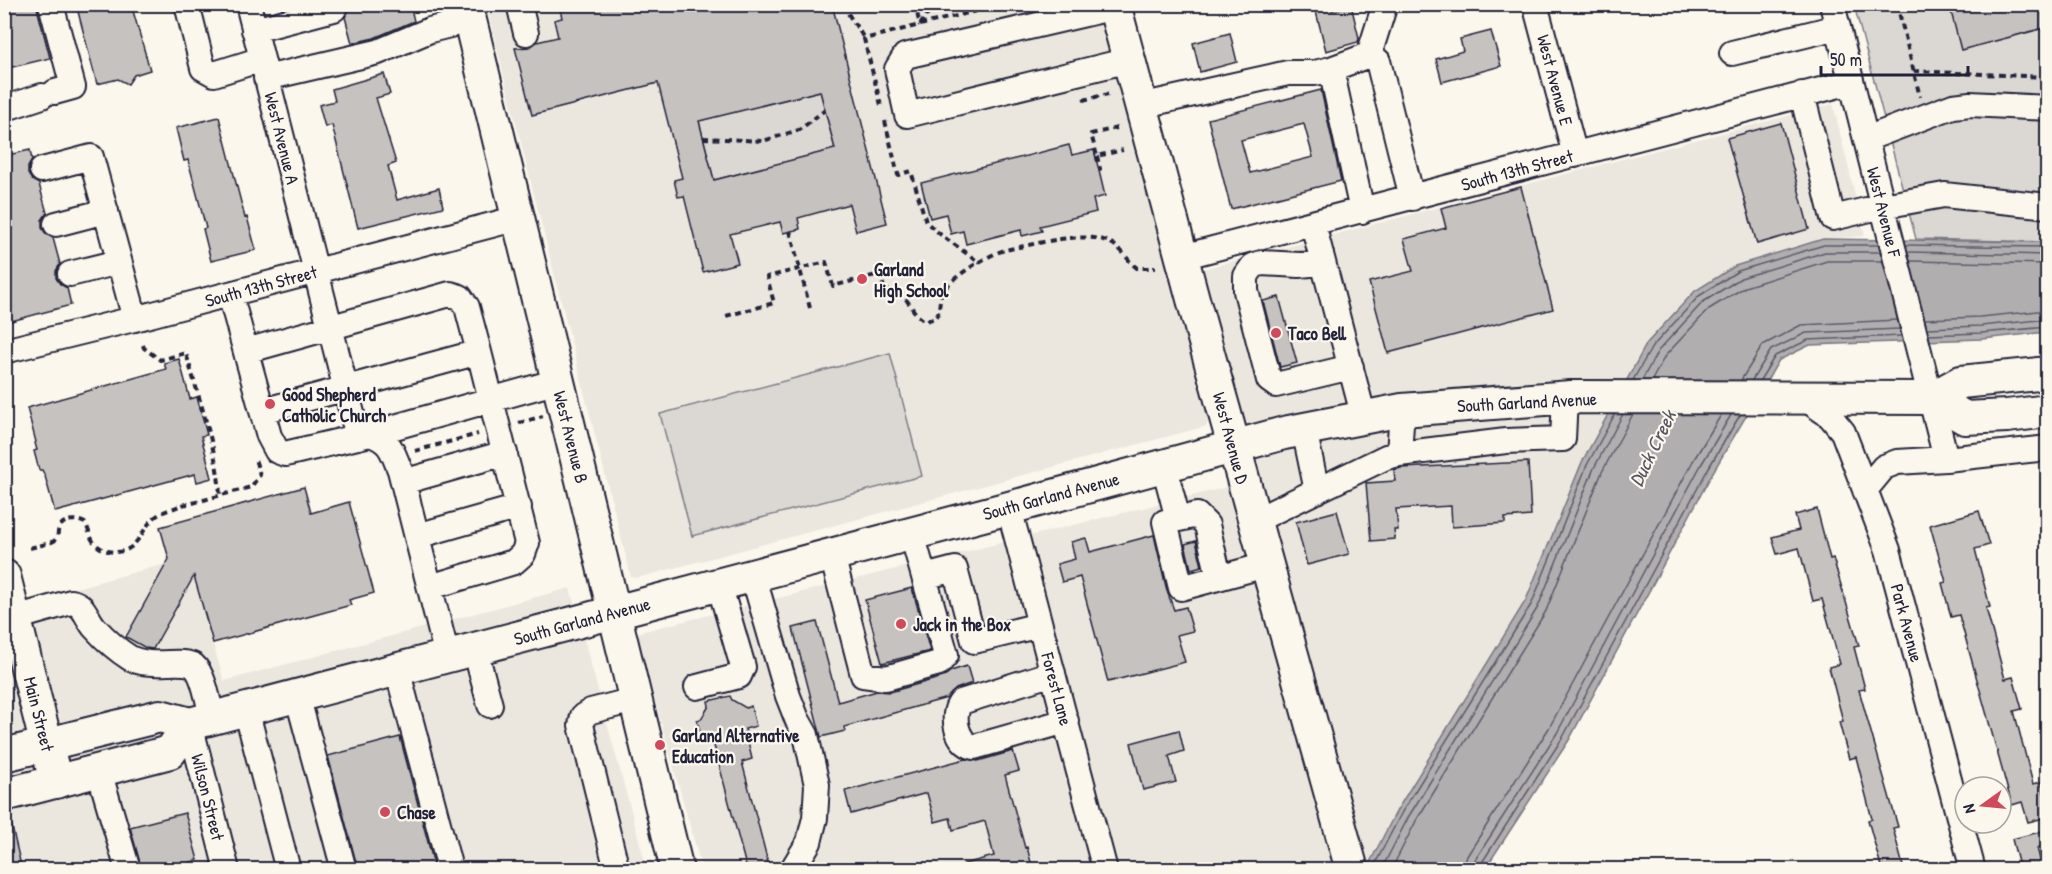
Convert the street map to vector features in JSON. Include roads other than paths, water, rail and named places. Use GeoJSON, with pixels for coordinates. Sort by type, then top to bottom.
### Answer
{"type":"FeatureCollection","features":[{"type":"Feature","properties":{"kind":"main road","name":"West Avenue D"},"geometry":{"type":"LineString","coordinates":[[1114,6],[1140,106],[1169,263],[1234,447],[1348,855]]}},
{"type":"Feature","properties":{"kind":"main road","name":"West Avenue B"},"geometry":{"type":"LineString","coordinates":[[468,12],[677,870]]}},
{"type":"Feature","properties":{"kind":"main road"},"geometry":{"type":"LineString","coordinates":[[2048,373],[1960,382],[1934,408],[1965,418],[2048,411]]}},
{"type":"Feature","properties":{"kind":"main road","name":"South Garland Avenue"},"geometry":{"type":"LineString","coordinates":[[4,755],[160,716],[201,721],[1234,447],[1304,429],[1402,410],[1568,398],[1772,396],[1934,408]]}},
{"type":"Feature","properties":{"kind":"main road","name":"Main Street"},"geometry":{"type":"LineString","coordinates":[[5,580],[56,782]]}},
{"type":"Feature","properties":{"kind":"main road"},"geometry":{"type":"LineString","coordinates":[[4,795],[170,752],[201,721]]}},
{"type":"Feature","properties":{"kind":"street"},"geometry":{"type":"LineString","coordinates":[[7,106],[73,87],[51,4]]}},
{"type":"Feature","properties":{"kind":"street"},"geometry":{"type":"LineString","coordinates":[[187,4],[203,68],[214,74],[378,52],[468,12]]}},
{"type":"Feature","properties":{"kind":"street","name":"West Avenue A"},"geometry":{"type":"LineString","coordinates":[[248,4],[358,437]]}},
{"type":"Feature","properties":{"kind":"street"},"geometry":{"type":"LineString","coordinates":[[519,4],[526,33]]}},
{"type":"Feature","properties":{"kind":"street"},"geometry":{"type":"LineString","coordinates":[[1369,55],[1385,4]]}},
{"type":"Feature","properties":{"kind":"street","name":"West Avenue E"},"geometry":{"type":"LineString","coordinates":[[1535,4],[1575,155]]}},
{"type":"Feature","properties":{"kind":"street"},"geometry":{"type":"LineString","coordinates":[[1114,6],[905,56],[897,69],[907,115],[1129,60]]}},
{"type":"Feature","properties":{"kind":"street"},"geometry":{"type":"LineString","coordinates":[[254,30],[334,9]]}},
{"type":"Feature","properties":{"kind":"street"},"geometry":{"type":"LineString","coordinates":[[1732,53],[1835,16]]}},
{"type":"Feature","properties":{"kind":"street","name":"West Avenue F"},"geometry":{"type":"LineString","coordinates":[[1835,16],[1934,408]]}},
{"type":"Feature","properties":{"kind":"street"},"geometry":{"type":"LineString","coordinates":[[1140,106],[1288,73],[1315,73],[1369,55]]}},
{"type":"Feature","properties":{"kind":"street"},"geometry":{"type":"LineString","coordinates":[[1369,55],[1378,61],[1412,198]]}},
{"type":"Feature","properties":{"kind":"street"},"geometry":{"type":"LineString","coordinates":[[1331,69],[1362,211]]}},
{"type":"Feature","properties":{"kind":"street","name":"South 13th Street"},"geometry":{"type":"LineString","coordinates":[[1169,263],[1851,82]]}},
{"type":"Feature","properties":{"kind":"street"},"geometry":{"type":"LineString","coordinates":[[1803,94],[1833,218],[1944,195],[2048,206]]}},
{"type":"Feature","properties":{"kind":"street"},"geometry":{"type":"LineString","coordinates":[[1866,139],[1953,106],[1970,104],[2048,108]]}},
{"type":"Feature","properties":{"kind":"street"},"geometry":{"type":"LineString","coordinates":[[42,170],[91,157],[135,319]]}},
{"type":"Feature","properties":{"kind":"street"},"geometry":{"type":"LineString","coordinates":[[56,224],[106,211]]}},
{"type":"Feature","properties":{"kind":"street","name":"South 13th Street"},"geometry":{"type":"LineString","coordinates":[[4,351],[135,319],[518,218]]}},
{"type":"Feature","properties":{"kind":"street"},"geometry":{"type":"LineString","coordinates":[[1313,224],[1364,418]]}},
{"type":"Feature","properties":{"kind":"street"},"geometry":{"type":"LineString","coordinates":[[70,274],[119,262]]}},
{"type":"Feature","properties":{"kind":"street"},"geometry":{"type":"LineString","coordinates":[[1323,263],[1299,265],[1261,263],[1253,266],[1246,276],[1246,291],[1263,358],[1269,380],[1276,385],[1351,368]]}},
{"type":"Feature","properties":{"kind":"street"},"geometry":{"type":"LineString","coordinates":[[230,294],[269,436],[277,451],[285,454],[358,437],[558,381]]}},
{"type":"Feature","properties":{"kind":"street"},"geometry":{"type":"LineString","coordinates":[[246,351],[450,294],[460,297],[467,307],[527,543],[524,554],[514,562],[430,587]]}},
{"type":"Feature","properties":{"kind":"street"},"geometry":{"type":"LineString","coordinates":[[262,411],[479,352]]}},
{"type":"Feature","properties":{"kind":"street","name":"Park Avenue"},"geometry":{"type":"LineString","coordinates":[[1803,397],[1830,416],[1843,432],[1888,550],[1973,870]]}},
{"type":"Feature","properties":{"kind":"street"},"geometry":{"type":"LineString","coordinates":[[1254,521],[1386,457],[1506,441],[1563,439],[1568,398]]}},
{"type":"Feature","properties":{"kind":"street"},"geometry":{"type":"LineString","coordinates":[[1934,408],[1946,459]]}},
{"type":"Feature","properties":{"kind":"street"},"geometry":{"type":"LineString","coordinates":[[1399,454],[1402,410]]}},
{"type":"Feature","properties":{"kind":"street"},"geometry":{"type":"LineString","coordinates":[[1304,429],[1317,490]]}},
{"type":"Feature","properties":{"kind":"street"},"geometry":{"type":"LineString","coordinates":[[358,437],[382,438],[391,447],[403,482],[430,587],[461,652],[490,705]]}},
{"type":"Feature","properties":{"kind":"street"},"geometry":{"type":"LineString","coordinates":[[1865,490],[1884,467],[1897,462],[2048,448]]}},
{"type":"Feature","properties":{"kind":"street"},"geometry":{"type":"LineString","coordinates":[[403,482],[505,453]]}},
{"type":"Feature","properties":{"kind":"street"},"geometry":{"type":"LineString","coordinates":[[1164,466],[1179,519]]}},
{"type":"Feature","properties":{"kind":"street"},"geometry":{"type":"LineString","coordinates":[[417,536],[519,507]]}},
{"type":"Feature","properties":{"kind":"street","name":"Forest Lane"},"geometry":{"type":"LineString","coordinates":[[1009,508],[1066,721],[1101,869]]}},
{"type":"Feature","properties":{"kind":"street"},"geometry":{"type":"LineString","coordinates":[[1219,577],[1207,525],[1197,515],[1165,522],[1181,588],[1266,565]]}},
{"type":"Feature","properties":{"kind":"street"},"geometry":{"type":"LineString","coordinates":[[832,555],[863,675],[886,678],[939,663],[946,655],[912,534]]}},
{"type":"Feature","properties":{"kind":"street"},"geometry":{"type":"LineString","coordinates":[[924,577],[955,569],[974,641],[1040,625]]}},
{"type":"Feature","properties":{"kind":"street"},"geometry":{"type":"LineString","coordinates":[[753,575],[788,696],[806,735],[817,784],[815,818],[809,842],[792,870]]}},
{"type":"Feature","properties":{"kind":"street"},"geometry":{"type":"LineString","coordinates":[[697,687],[739,676],[743,667],[719,584]]}},
{"type":"Feature","properties":{"kind":"street","name":"Wilson Street"},"geometry":{"type":"LineString","coordinates":[[15,618],[57,605],[77,603],[92,626],[131,658],[144,663],[192,665],[200,672],[201,721],[223,869]]}},
{"type":"Feature","properties":{"kind":"street"},"geometry":{"type":"LineString","coordinates":[[397,669],[448,861],[446,870]]}},
{"type":"Feature","properties":{"kind":"street"},"geometry":{"type":"LineString","coordinates":[[1053,674],[961,702],[955,709],[959,733],[962,742],[974,747],[1066,721]]}},
{"type":"Feature","properties":{"kind":"street"},"geometry":{"type":"LineString","coordinates":[[297,695],[344,870]]}},
{"type":"Feature","properties":{"kind":"street"},"geometry":{"type":"LineString","coordinates":[[617,870],[581,725],[584,716],[591,711],[634,700]]}},
{"type":"Feature","properties":{"kind":"street"},"geometry":{"type":"LineString","coordinates":[[246,709],[288,870]]}},
{"type":"Feature","properties":{"kind":"street"},"geometry":{"type":"LineString","coordinates":[[99,771],[129,870]]}},
{"type":"Feature","properties":{"kind":"water","name":"Duck Creek"},"geometry":{"type":"Polygon","coordinates":[[[1823,239],[2047,242],[2047,332],[1982,339],[1810,345],[1779,360],[1713,472],[1569,740],[1485,869],[1366,870],[1397,810],[1526,600],[1582,462],[1647,343],[1695,291],[1735,266],[1823,239]]]}},
{"type":"Feature","properties":{"kind":"place","name":"Garland High School"},"geometry":{"type":"Point","coordinates":[862,279]}},
{"type":"Feature","properties":{"kind":"place","name":"Taco Bell"},"geometry":{"type":"Point","coordinates":[1276,333]}},
{"type":"Feature","properties":{"kind":"place","name":"Good Shepherd Catholic Church"},"geometry":{"type":"Point","coordinates":[270,404]}},
{"type":"Feature","properties":{"kind":"place","name":"Jack in the Box"},"geometry":{"type":"Point","coordinates":[901,624]}},
{"type":"Feature","properties":{"kind":"place","name":"Garland Alternative Education"},"geometry":{"type":"Point","coordinates":[660,745]}},
{"type":"Feature","properties":{"kind":"place","name":"Chase"},"geometry":{"type":"Point","coordinates":[385,812]}}]}
